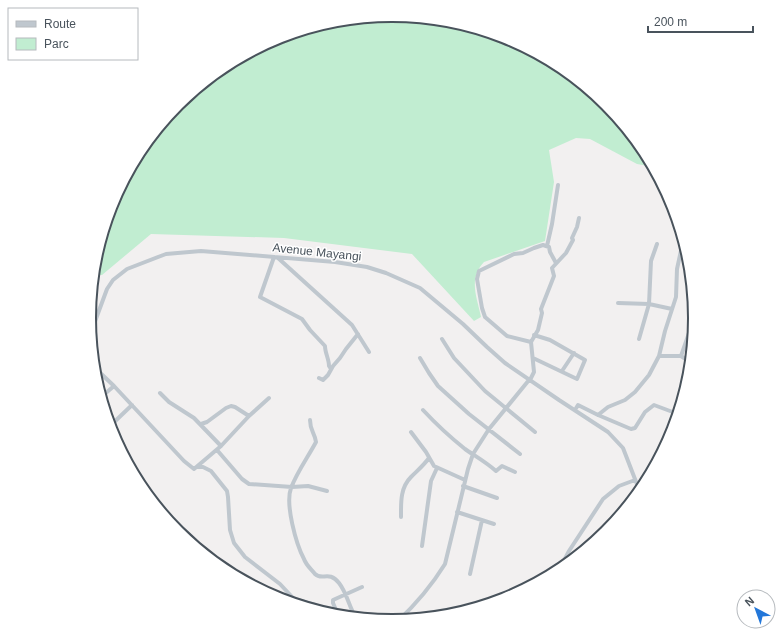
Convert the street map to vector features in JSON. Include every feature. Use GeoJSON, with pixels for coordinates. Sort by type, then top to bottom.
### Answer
{"type":"FeatureCollection","features":[{"type":"Feature","properties":{"kind":"street"},"geometry":{"type":"LineString","coordinates":[[556,263],[550,249],[547,246],[558,185]]}},
{"type":"Feature","properties":{"kind":"street"},"geometry":{"type":"LineString","coordinates":[[404,614],[437,577],[445,564],[463,486],[474,454],[489,429],[534,374],[534,358],[531,342],[538,330],[541,309],[554,276],[552,268],[566,253],[573,240],[572,238],[579,218]]}},
{"type":"Feature","properties":{"kind":"street"},"geometry":{"type":"LineString","coordinates":[[639,339],[649,304],[651,261],[657,244]]}},
{"type":"Feature","properties":{"kind":"street"},"geometry":{"type":"LineString","coordinates":[[531,342],[507,336],[485,317],[477,279],[479,271],[514,254],[523,253],[543,245],[547,246]]}},
{"type":"Feature","properties":{"kind":"street","name":"Avenue Mayangi"},"geometry":{"type":"LineString","coordinates":[[96,319],[107,289],[113,280],[127,268],[172,253],[201,251],[335,262],[367,267],[386,273],[426,291],[464,324],[493,353],[530,380],[608,432],[618,441],[625,453],[637,485]]}},
{"type":"Feature","properties":{"kind":"street"},"geometry":{"type":"LineString","coordinates":[[598,415],[608,407],[625,400],[635,392],[649,375],[659,356],[676,297],[677,269],[681,252]]}},
{"type":"Feature","properties":{"kind":"street"},"geometry":{"type":"LineString","coordinates":[[331,369],[328,365],[329,359],[325,350],[326,346],[310,330],[303,319],[260,297],[276,257],[352,325],[369,352]]}},
{"type":"Feature","properties":{"kind":"street"},"geometry":{"type":"LineString","coordinates":[[618,303],[649,304],[672,309]]}},
{"type":"Feature","properties":{"kind":"street"},"geometry":{"type":"LineString","coordinates":[[319,378],[324,380],[358,334]]}},
{"type":"Feature","properties":{"kind":"street"},"geometry":{"type":"LineString","coordinates":[[534,336],[550,340],[585,360],[577,379],[534,358]]}},
{"type":"Feature","properties":{"kind":"street"},"geometry":{"type":"LineString","coordinates":[[681,356],[688,336]]}},
{"type":"Feature","properties":{"kind":"street"},"geometry":{"type":"LineString","coordinates":[[442,338],[452,356],[484,391],[535,432]]}},
{"type":"Feature","properties":{"kind":"street"},"geometry":{"type":"LineString","coordinates":[[562,371],[574,353]]}},
{"type":"Feature","properties":{"kind":"street"},"geometry":{"type":"LineString","coordinates":[[659,356],[681,356],[686,359]]}},
{"type":"Feature","properties":{"kind":"street"},"geometry":{"type":"LineString","coordinates":[[420,358],[437,385],[469,414],[520,454]]}},
{"type":"Feature","properties":{"kind":"street"},"geometry":{"type":"LineString","coordinates":[[101,373],[184,461],[192,468],[203,467],[211,471],[227,491],[230,530],[234,542],[245,557],[280,584],[292,597]]}},
{"type":"Feature","properties":{"kind":"street"},"geometry":{"type":"LineString","coordinates":[[106,393],[114,386]]}},
{"type":"Feature","properties":{"kind":"street"},"geometry":{"type":"LineString","coordinates":[[160,393],[169,402],[201,424],[221,446]]}},
{"type":"Feature","properties":{"kind":"street"},"geometry":{"type":"LineString","coordinates":[[197,467],[217,450],[249,416],[269,398]]}},
{"type":"Feature","properties":{"kind":"street"},"geometry":{"type":"LineString","coordinates":[[114,422],[132,405]]}},
{"type":"Feature","properties":{"kind":"street"},"geometry":{"type":"LineString","coordinates":[[575,410],[578,405],[631,429],[635,428],[645,412],[654,405],[658,408],[673,412]]}},
{"type":"Feature","properties":{"kind":"street"},"geometry":{"type":"LineString","coordinates":[[201,424],[207,422],[220,411],[231,406],[249,416]]}},
{"type":"Feature","properties":{"kind":"street"},"geometry":{"type":"LineString","coordinates":[[423,410],[438,426],[496,471],[502,466],[515,472]]}},
{"type":"Feature","properties":{"kind":"street"},"geometry":{"type":"LineString","coordinates":[[310,420],[310,429],[316,439],[316,442],[292,487],[289,502],[297,539],[304,559],[317,576],[320,577],[328,575],[335,579],[346,593],[354,612]]}},
{"type":"Feature","properties":{"kind":"street"},"geometry":{"type":"LineString","coordinates":[[411,432],[436,468],[465,480]]}},
{"type":"Feature","properties":{"kind":"street"},"geometry":{"type":"LineString","coordinates":[[217,450],[246,483],[254,486],[308,486],[327,491]]}},
{"type":"Feature","properties":{"kind":"street"},"geometry":{"type":"LineString","coordinates":[[401,517],[402,494],[409,479],[425,464],[429,458]]}},
{"type":"Feature","properties":{"kind":"street"},"geometry":{"type":"LineString","coordinates":[[422,546],[431,481],[436,468]]}},
{"type":"Feature","properties":{"kind":"street"},"geometry":{"type":"LineString","coordinates":[[565,559],[603,499],[619,486],[635,480]]}},
{"type":"Feature","properties":{"kind":"street"},"geometry":{"type":"LineString","coordinates":[[463,486],[497,498]]}},
{"type":"Feature","properties":{"kind":"street"},"geometry":{"type":"LineString","coordinates":[[457,512],[494,524]]}},
{"type":"Feature","properties":{"kind":"street"},"geometry":{"type":"LineString","coordinates":[[470,574],[482,520]]}},
{"type":"Feature","properties":{"kind":"street"},"geometry":{"type":"LineString","coordinates":[[336,609],[333,601],[346,593],[362,587]]}},
{"type":"Feature","properties":{"kind":"green space"},"geometry":{"type":"Polygon","coordinates":[[[373,23],[411,23],[469,32],[505,45],[540,62],[572,83],[602,109],[615,123],[646,166],[637,164],[590,139],[576,138],[549,150],[554,182],[545,241],[484,262],[479,268],[475,282],[476,295],[481,317],[474,321],[412,254],[284,238],[151,234],[102,275],[99,275],[101,261],[111,223],[126,187],[145,154],[182,109],[212,83],[244,62],[297,38],[334,28],[373,23]]]}}]}
